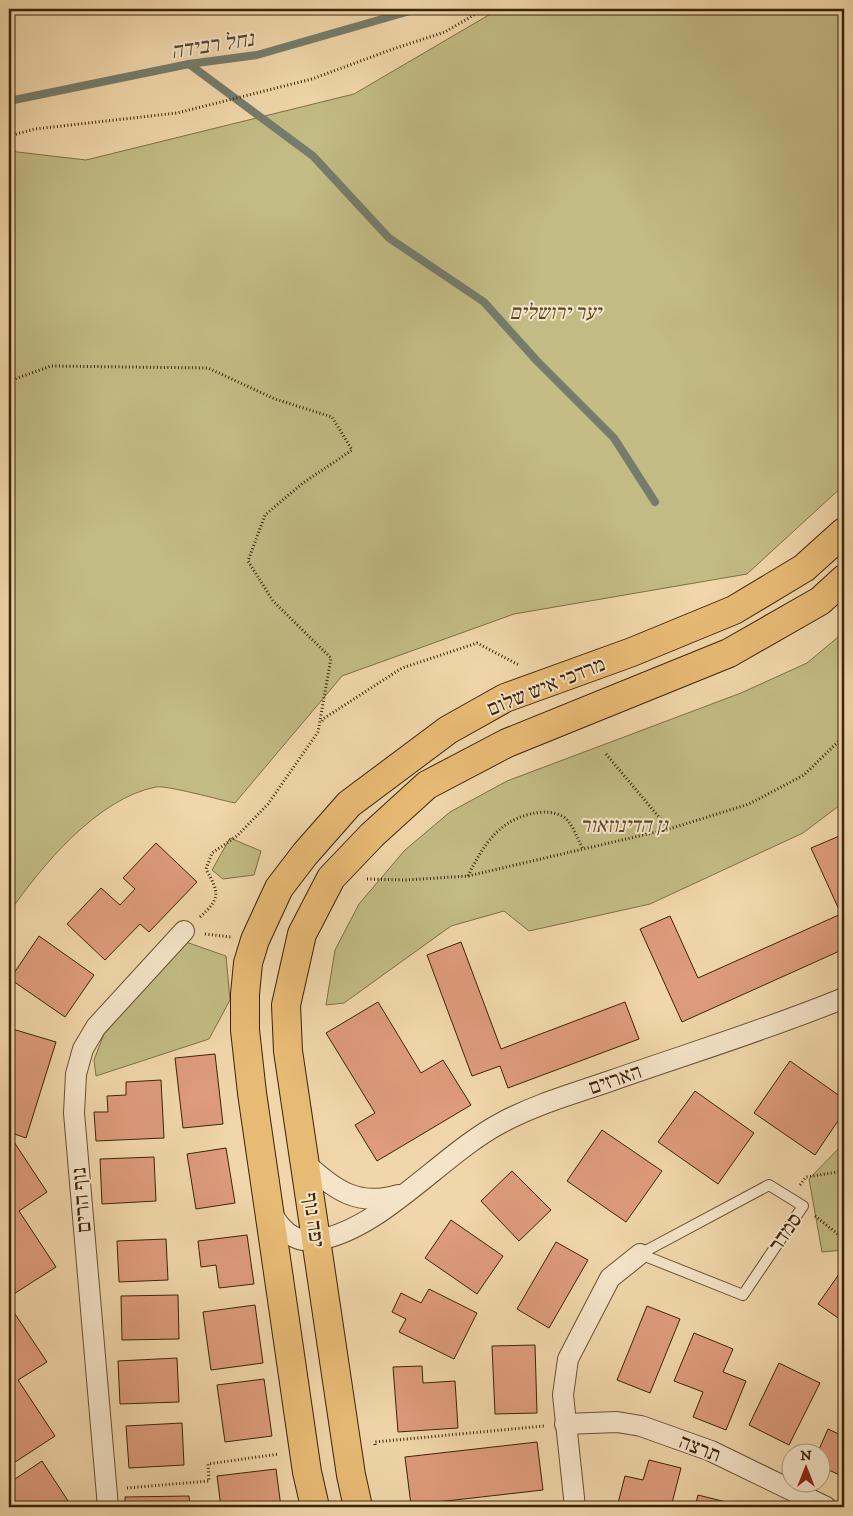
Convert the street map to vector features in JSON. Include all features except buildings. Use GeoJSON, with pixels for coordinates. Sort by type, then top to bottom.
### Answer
{"type":"FeatureCollection","features":[{"type":"Feature","properties":{"kind":"main road","name":"מרדכי איש שלום"},"geometry":{"type":"LineString","coordinates":[[255,940],[279,888],[348,804],[448,730],[505,698],[632,652],[734,610],[804,568],[844,532]]}},
{"type":"Feature","properties":{"kind":"main road","name":"מרדכי איש שלום"},"geometry":{"type":"LineString","coordinates":[[302,934],[331,878],[372,835],[427,785],[507,743],[729,653],[820,601],[844,579]]}},
{"type":"Feature","properties":{"kind":"main road","name":"יפה נוף"},"geometry":{"type":"LineString","coordinates":[[302,934],[286,1005],[288,1051],[358,1507]]}},
{"type":"Feature","properties":{"kind":"main road","name":"יפה נוף"},"geometry":{"type":"LineString","coordinates":[[255,940],[248,963],[245,1030],[252,1093],[304,1451],[315,1507]]}},
{"type":"Feature","properties":{"kind":"street","name":"נוף הרים"},"geometry":{"type":"LineString","coordinates":[[107,1499],[74,1113],[76,1074],[83,1049],[96,1026],[184,931]]}},
{"type":"Feature","properties":{"kind":"street","name":"הארזים"},"geometry":{"type":"LineString","coordinates":[[270,1209],[277,1224],[286,1232],[297,1239],[317,1240],[355,1226],[382,1210],[472,1140],[500,1123],[556,1100],[794,1018],[844,998]]}},
{"type":"Feature","properties":{"kind":"street","name":"הארזים"},"geometry":{"type":"LineString","coordinates":[[306,1164],[324,1180],[357,1198],[375,1200],[402,1194]]}},
{"type":"Feature","properties":{"kind":"street","name":"סמדר"},"geometry":{"type":"LineString","coordinates":[[575,1507],[563,1396],[568,1359],[610,1278],[640,1254]]}},
{"type":"Feature","properties":{"kind":"street","name":"תרצה"},"geometry":{"type":"LineString","coordinates":[[565,1424],[617,1422],[641,1426],[711,1451],[826,1507]]}},
{"type":"Feature","properties":{"kind":"lane","name":"סמדר"},"geometry":{"type":"LineString","coordinates":[[769,1185],[803,1206],[743,1295],[640,1254],[769,1185]]}},
{"type":"Feature","properties":{"kind":"path"},"geometry":{"type":"LineString","coordinates":[[9,136],[53,126],[177,113],[312,79],[393,48],[445,32],[484,9]]}},
{"type":"Feature","properties":{"kind":"path"},"geometry":{"type":"LineString","coordinates":[[9,381],[50,366],[208,368],[275,399],[332,418],[352,450],[303,483],[265,515],[248,562],[273,601],[331,658],[318,732]]}},
{"type":"Feature","properties":{"kind":"path"},"geometry":{"type":"LineString","coordinates":[[184,931],[212,906],[217,895],[215,884],[206,869],[212,853],[237,836],[268,804],[318,732],[323,719],[402,668],[477,643],[522,666]]}},
{"type":"Feature","properties":{"kind":"path"},"geometry":{"type":"LineString","coordinates":[[331,878],[406,880],[468,876],[669,829],[748,804],[804,775],[844,736]]}},
{"type":"Feature","properties":{"kind":"path"},"geometry":{"type":"LineString","coordinates":[[606,754],[669,829]]}},
{"type":"Feature","properties":{"kind":"path"},"geometry":{"type":"LineString","coordinates":[[468,876],[481,849],[503,827],[525,814],[551,812],[568,819],[582,849]]}},
{"type":"Feature","properties":{"kind":"path"},"geometry":{"type":"LineString","coordinates":[[184,931],[255,940]]}},
{"type":"Feature","properties":{"kind":"path"},"geometry":{"type":"LineString","coordinates":[[791,1198],[806,1177],[844,1171]]}},
{"type":"Feature","properties":{"kind":"path"},"geometry":{"type":"LineString","coordinates":[[803,1206],[844,1238]]}},
{"type":"Feature","properties":{"kind":"path"},"geometry":{"type":"LineString","coordinates":[[376,1450],[375,1442],[565,1424]]}},
{"type":"Feature","properties":{"kind":"path"},"geometry":{"type":"LineString","coordinates":[[107,1499],[209,1481],[208,1464],[304,1451]]}},
{"type":"Feature","properties":{"kind":"green space","name":"יער ירושלים"},"geometry":{"type":"Polygon","coordinates":[[[499,9],[844,9],[844,485],[747,574],[514,614],[342,676],[235,803],[162,787],[134,794],[92,819],[73,836],[37,875],[9,913],[9,151],[86,160],[354,94],[499,9]]]}},
{"type":"Feature","properties":{"kind":"green space","name":"גן הדינוזאור"},"geometry":{"type":"Polygon","coordinates":[[[844,632],[844,802],[803,833],[650,904],[529,931],[504,911],[451,926],[344,1003],[326,1005],[335,950],[359,904],[405,850],[450,812],[507,781],[741,693],[807,663],[844,632]]]}},
{"type":"Feature","properties":{"kind":"green space"},"geometry":{"type":"Polygon","coordinates":[[[230,838],[261,851],[254,875],[223,879],[212,870],[230,838]]]}},
{"type":"Feature","properties":{"kind":"green space"},"geometry":{"type":"Polygon","coordinates":[[[186,942],[226,956],[230,1000],[209,1039],[96,1076],[94,1060],[104,1034],[186,942]]]}},
{"type":"Feature","properties":{"kind":"green space"},"geometry":{"type":"Polygon","coordinates":[[[844,1143],[844,1250],[822,1252],[809,1179],[844,1143]]]}},
{"type":"Feature","properties":{"kind":"waterway","name":"נחל רבידה"},"geometry":{"type":"LineString","coordinates":[[9,101],[189,64],[257,55],[417,9]]}},
{"type":"Feature","properties":{"kind":"waterway"},"geometry":{"type":"LineString","coordinates":[[189,64],[313,156],[389,238],[484,302],[537,361],[614,438],[655,502]]}}]}
